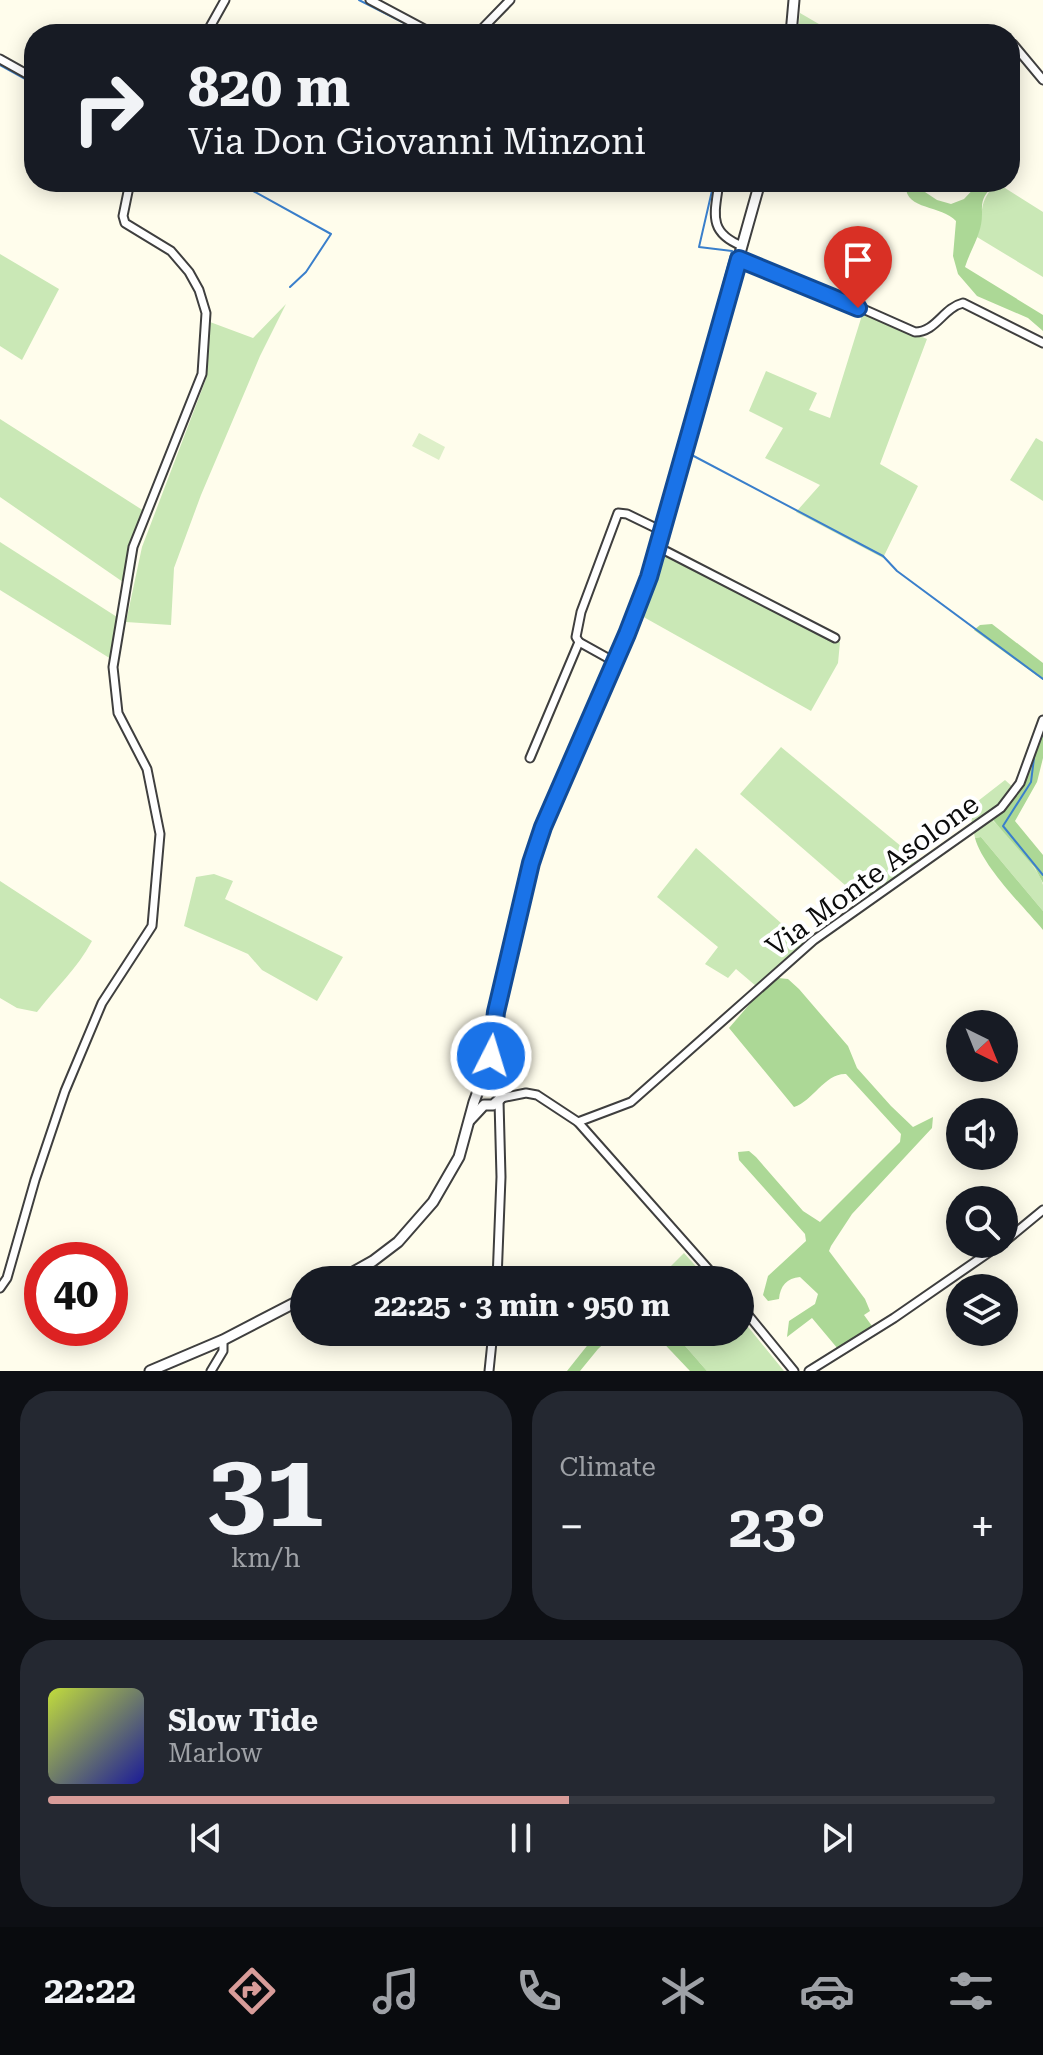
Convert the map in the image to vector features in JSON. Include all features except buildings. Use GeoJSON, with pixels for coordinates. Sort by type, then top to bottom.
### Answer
{"type":"FeatureCollection","features":[{"type":"Feature","properties":{"kind":"street"},"geometry":{"type":"LineString","coordinates":[[212,24],[225,0]]}},
{"type":"Feature","properties":{"kind":"street"},"geometry":{"type":"LineString","coordinates":[[370,0],[415,24]]}},
{"type":"Feature","properties":{"kind":"street"},"geometry":{"type":"LineString","coordinates":[[487,24],[510,0]]}},
{"type":"Feature","properties":{"kind":"street"},"geometry":{"type":"LineString","coordinates":[[792,24],[794,0]]}},
{"type":"Feature","properties":{"kind":"street"},"geometry":{"type":"LineString","coordinates":[[1020,52],[1043,80]]}},
{"type":"Feature","properties":{"kind":"street"},"geometry":{"type":"LineString","coordinates":[[0,59],[24,72]]}},
{"type":"Feature","properties":{"kind":"street"},"geometry":{"type":"LineString","coordinates":[[0,1288],[7,1278],[35,1180],[77,1061],[102,1003],[152,926],[160,834],[147,769],[118,713],[113,667],[133,547],[202,374],[206,313],[189,272],[171,251],[125,223],[123,216],[128,192]]}},
{"type":"Feature","properties":{"kind":"street"},"geometry":{"type":"LineString","coordinates":[[717,192],[714,203],[717,227],[727,239],[742,246]]}},
{"type":"Feature","properties":{"kind":"street"},"geometry":{"type":"LineString","coordinates":[[493,1097],[491,1056],[496,1012],[531,863],[558,791],[639,606],[757,192]]}},
{"type":"Feature","properties":{"kind":"street"},"geometry":{"type":"LineString","coordinates":[[739,259],[818,289],[915,332],[930,329],[955,305],[963,303],[1043,343]]}},
{"type":"Feature","properties":{"kind":"street"},"geometry":{"type":"LineString","coordinates":[[615,662],[579,642],[576,637],[581,612],[618,513],[627,514],[662,531]]}},
{"type":"Feature","properties":{"kind":"street"},"geometry":{"type":"LineString","coordinates":[[658,547],[835,638]]}},
{"type":"Feature","properties":{"kind":"street"},"geometry":{"type":"LineString","coordinates":[[530,758],[579,642]]}},
{"type":"Feature","properties":{"kind":"street","name":"Via Monte Asolone"},"geometry":{"type":"LineString","coordinates":[[578,1122],[617,1110],[637,1097],[814,940],[1001,808],[1020,783],[1043,720]]}},
{"type":"Feature","properties":{"kind":"street"},"geometry":{"type":"LineString","coordinates":[[481,1084],[491,1056]]}},
{"type":"Feature","properties":{"kind":"street"},"geometry":{"type":"LineString","coordinates":[[481,1084],[489,1081],[500,1117],[498,1266]]}},
{"type":"Feature","properties":{"kind":"street"},"geometry":{"type":"LineString","coordinates":[[481,1084],[493,1097]]}},
{"type":"Feature","properties":{"kind":"street"},"geometry":{"type":"LineString","coordinates":[[362,1266],[386,1251],[423,1216],[452,1172],[470,1120],[493,1097],[537,1095],[578,1122],[706,1266]]}},
{"type":"Feature","properties":{"kind":"street"},"geometry":{"type":"LineString","coordinates":[[1018,1231],[1043,1210]]}},
{"type":"Feature","properties":{"kind":"street"},"geometry":{"type":"LineString","coordinates":[[809,1371],[981,1258]]}},
{"type":"Feature","properties":{"kind":"street"},"geometry":{"type":"LineString","coordinates":[[150,1371],[223,1340],[290,1305]]}},
{"type":"Feature","properties":{"kind":"street"},"geometry":{"type":"LineString","coordinates":[[754,1322],[794,1371]]}},
{"type":"Feature","properties":{"kind":"street"},"geometry":{"type":"LineString","coordinates":[[211,1371],[223,1351],[223,1340]]}},
{"type":"Feature","properties":{"kind":"street"},"geometry":{"type":"LineString","coordinates":[[489,1371],[492,1346]]}},
{"type":"Feature","properties":{"kind":"green space"},"geometry":{"type":"Polygon","coordinates":[[[800,13],[819,24],[799,24],[800,13]]]}},
{"type":"Feature","properties":{"kind":"green space"},"geometry":{"type":"Polygon","coordinates":[[[907,192],[925,192],[951,204],[964,199],[971,192],[988,192],[983,199],[980,229],[965,267],[1043,315],[1043,331],[1028,318],[977,296],[958,274],[953,256],[956,221],[910,198],[907,192]]]}},
{"type":"Feature","properties":{"kind":"green space"},"geometry":{"type":"Polygon","coordinates":[[[989,192],[1011,192],[1043,212],[1043,277],[977,237],[989,192]]]}},
{"type":"Feature","properties":{"kind":"green space"},"geometry":{"type":"Polygon","coordinates":[[[0,254],[59,289],[22,360],[0,346],[0,254]]]}},
{"type":"Feature","properties":{"kind":"green space"},"geometry":{"type":"Polygon","coordinates":[[[286,304],[260,356],[201,495],[174,568],[171,625],[126,622],[142,547],[206,379],[210,322],[253,338],[286,304]]]}},
{"type":"Feature","properties":{"kind":"green space"},"geometry":{"type":"Polygon","coordinates":[[[863,312],[927,339],[880,464],[918,486],[883,558],[796,512],[820,485],[765,458],[783,428],[749,411],[766,371],[817,393],[809,410],[830,418],[863,312]]]}},
{"type":"Feature","properties":{"kind":"green space"},"geometry":{"type":"Polygon","coordinates":[[[0,419],[144,511],[132,543],[123,582],[0,497],[0,419]]]}},
{"type":"Feature","properties":{"kind":"green space"},"geometry":{"type":"Polygon","coordinates":[[[419,433],[445,447],[439,460],[412,446],[419,433]]]}},
{"type":"Feature","properties":{"kind":"green space"},"geometry":{"type":"Polygon","coordinates":[[[1036,438],[1043,442],[1043,501],[1010,480],[1036,438]]]}},
{"type":"Feature","properties":{"kind":"green space"},"geometry":{"type":"Polygon","coordinates":[[[0,542],[117,617],[111,659],[0,590],[0,542]]]}},
{"type":"Feature","properties":{"kind":"green space"},"geometry":{"type":"Polygon","coordinates":[[[661,552],[697,567],[840,642],[838,663],[811,711],[640,615],[661,552]]]}},
{"type":"Feature","properties":{"kind":"green space"},"geometry":{"type":"Polygon","coordinates":[[[992,624],[1043,663],[1043,680],[974,630],[980,625],[992,624]]]}},
{"type":"Feature","properties":{"kind":"green space"},"geometry":{"type":"Polygon","coordinates":[[[1043,734],[1043,758],[1037,782],[1015,821],[1043,855],[1043,883],[1035,868],[993,820],[1019,790],[1043,734]]]}},
{"type":"Feature","properties":{"kind":"green space"},"geometry":{"type":"Polygon","coordinates":[[[781,747],[925,866],[868,905],[740,794],[781,747]]]}},
{"type":"Feature","properties":{"kind":"green space"},"geometry":{"type":"Polygon","coordinates":[[[1005,780],[1015,789],[987,816],[1019,848],[1041,878],[1043,911],[981,837],[975,838],[969,808],[1005,780]]]}},
{"type":"Feature","properties":{"kind":"green space"},"geometry":{"type":"Polygon","coordinates":[[[981,837],[1043,911],[1043,930],[986,861],[975,838],[981,837]]]}},
{"type":"Feature","properties":{"kind":"green space"},"geometry":{"type":"Polygon","coordinates":[[[696,848],[807,946],[763,992],[736,969],[728,978],[705,964],[718,947],[657,897],[696,848]]]}},
{"type":"Feature","properties":{"kind":"green space"},"geometry":{"type":"Polygon","coordinates":[[[214,874],[233,881],[225,899],[343,957],[317,1001],[262,970],[248,954],[184,926],[196,877],[214,874]]]}},
{"type":"Feature","properties":{"kind":"green space"},"geometry":{"type":"Polygon","coordinates":[[[0,881],[92,941],[37,1012],[17,1008],[0,998],[0,881]]]}},
{"type":"Feature","properties":{"kind":"green space"},"geometry":{"type":"Polygon","coordinates":[[[778,978],[788,979],[799,989],[848,1046],[857,1068],[913,1127],[933,1117],[932,1128],[852,1214],[831,1246],[829,1251],[865,1299],[870,1311],[864,1315],[872,1326],[838,1349],[812,1318],[787,1337],[789,1321],[815,1304],[818,1294],[800,1277],[785,1284],[779,1299],[768,1301],[763,1295],[768,1276],[806,1241],[805,1234],[739,1160],[738,1152],[749,1151],[803,1211],[820,1222],[900,1142],[901,1134],[846,1074],[825,1082],[794,1107],[729,1028],[768,983],[778,978]]]}},
{"type":"Feature","properties":{"kind":"green space"},"geometry":{"type":"Polygon","coordinates":[[[684,1253],[696,1266],[671,1266],[684,1253]]]}},
{"type":"Feature","properties":{"kind":"green space"},"geometry":{"type":"Polygon","coordinates":[[[754,1334],[784,1371],[707,1371],[685,1346],[754,1346],[754,1334]]]}},
{"type":"Feature","properties":{"kind":"green space"},"geometry":{"type":"Polygon","coordinates":[[[587,1346],[601,1346],[580,1371],[567,1371],[587,1346]]]}},
{"type":"Feature","properties":{"kind":"green space"},"geometry":{"type":"Polygon","coordinates":[[[666,1346],[685,1346],[707,1371],[690,1371],[666,1346]]]}},
{"type":"Feature","properties":{"kind":"waterway"},"geometry":{"type":"LineString","coordinates":[[359,0],[406,24]]}},
{"type":"Feature","properties":{"kind":"waterway"},"geometry":{"type":"LineString","coordinates":[[0,65],[24,78]]}},
{"type":"Feature","properties":{"kind":"waterway"},"geometry":{"type":"LineString","coordinates":[[255,192],[331,234],[306,272],[290,287]]}},
{"type":"Feature","properties":{"kind":"waterway"},"geometry":{"type":"LineString","coordinates":[[682,450],[679,448],[732,251],[699,247],[712,192]]}},
{"type":"Feature","properties":{"kind":"waterway"},"geometry":{"type":"LineString","coordinates":[[688,453],[883,556],[897,571],[1043,679]]}},
{"type":"Feature","properties":{"kind":"waterway"},"geometry":{"type":"LineString","coordinates":[[1038,744],[1043,733]]}},
{"type":"Feature","properties":{"kind":"waterway"},"geometry":{"type":"LineString","coordinates":[[1035,750],[1031,782],[1003,826],[1043,875]]}},
{"type":"Feature","properties":{"kind":"route"},"geometry":{"type":"LineString","coordinates":[[491,1056],[493,1026],[531,863],[543,827],[649,577],[739,259],[858,308]]}}]}
